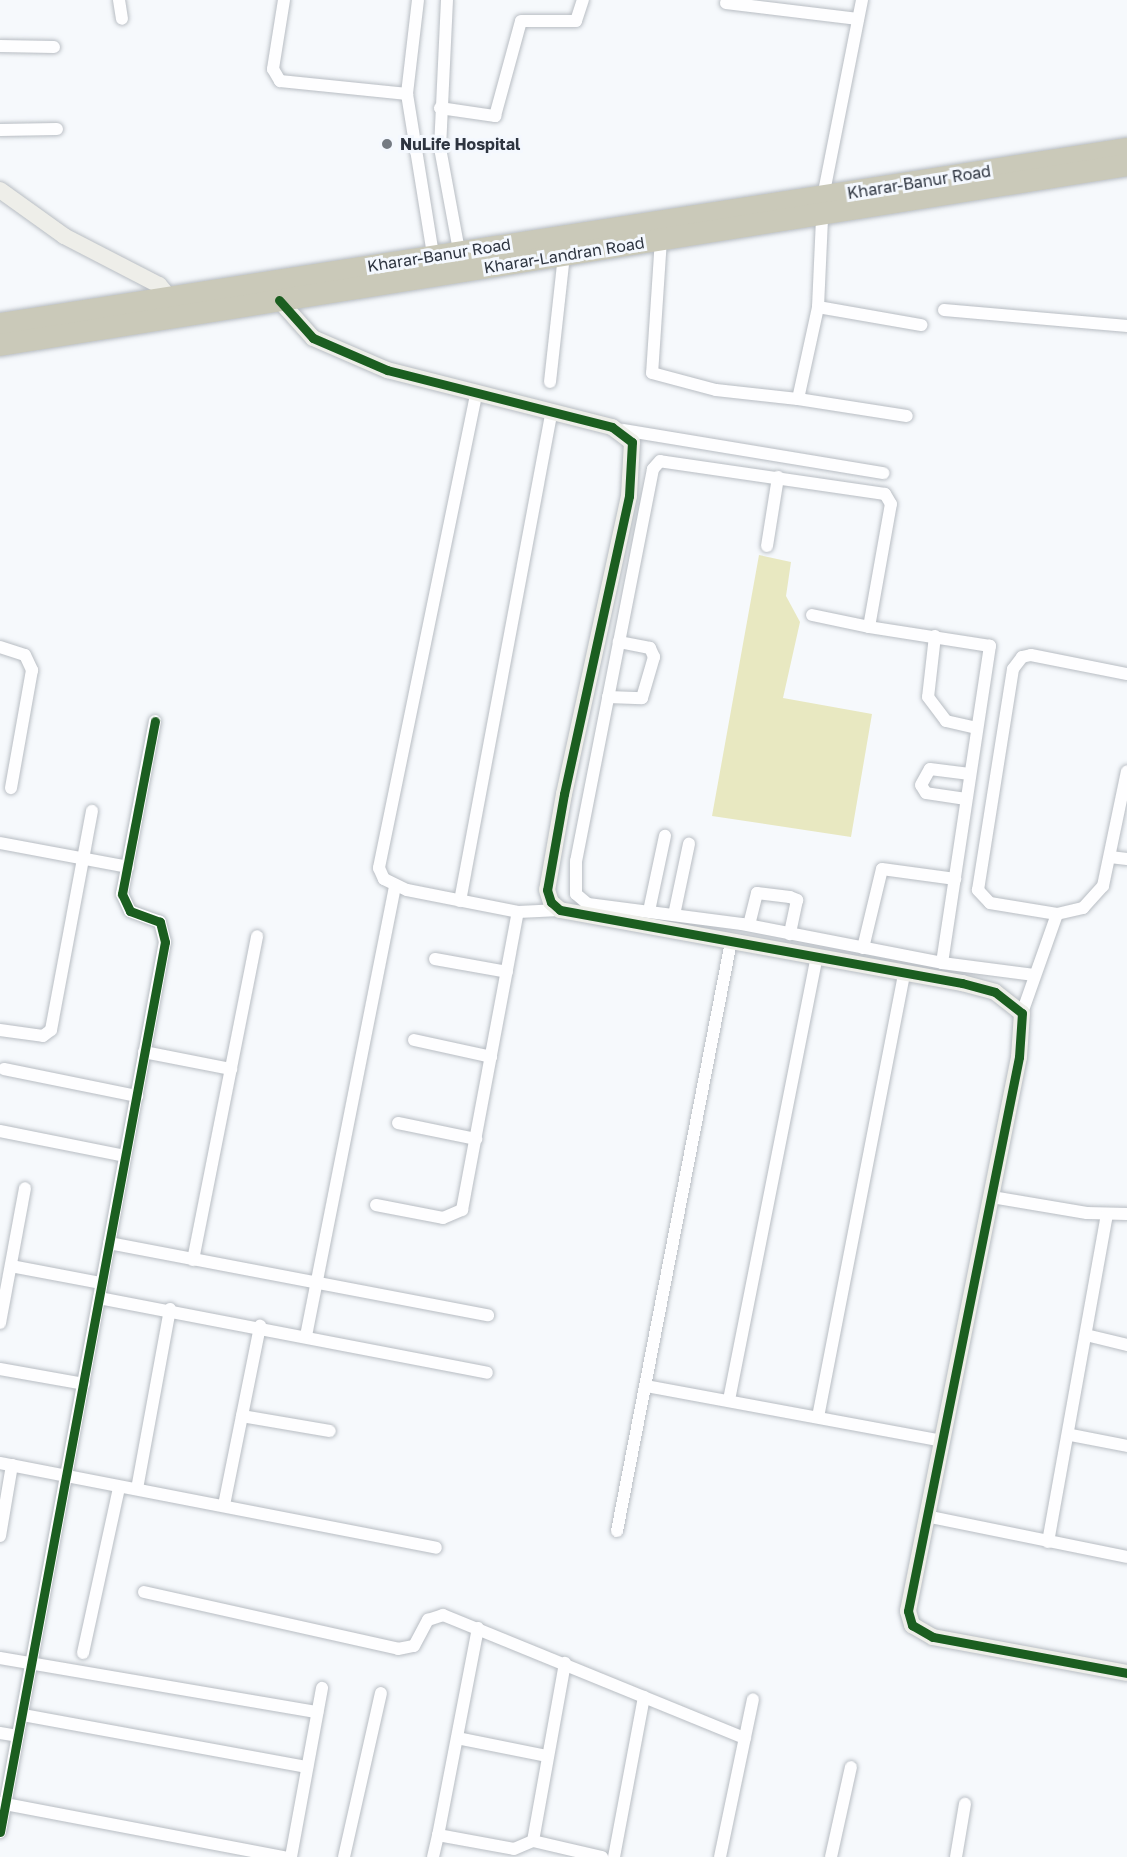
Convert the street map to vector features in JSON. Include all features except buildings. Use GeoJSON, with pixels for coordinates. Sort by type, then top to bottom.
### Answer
{"type":"FeatureCollection","features":[{"type":"Feature","properties":{"kind":"highway","name":"Kharar-Banur Road"},"geometry":{"type":"LineString","coordinates":[[0,324],[176,307],[410,270],[433,255],[822,206],[1127,149]]}},
{"type":"Feature","properties":{"kind":"highway","name":"Kharar-Landran Road"},"geometry":{"type":"LineString","coordinates":[[0,345],[176,307],[279,300],[410,270],[564,255],[661,239],[822,206],[1127,165]]}},
{"type":"Feature","properties":{"kind":"street"},"geometry":{"type":"LineString","coordinates":[[119,0],[122,20]]}},
{"type":"Feature","properties":{"kind":"street"},"geometry":{"type":"LineString","coordinates":[[284,0],[273,69],[280,81],[406,94]]}},
{"type":"Feature","properties":{"kind":"street"},"geometry":{"type":"LineString","coordinates":[[418,0],[406,94],[433,255]]}},
{"type":"Feature","properties":{"kind":"street"},"geometry":{"type":"LineString","coordinates":[[447,0],[440,108],[444,186],[459,251]]}},
{"type":"Feature","properties":{"kind":"street"},"geometry":{"type":"LineString","coordinates":[[440,108],[495,116],[520,21],[576,21],[583,0]]}},
{"type":"Feature","properties":{"kind":"street"},"geometry":{"type":"LineString","coordinates":[[798,399],[818,308],[822,206],[862,0]]}},
{"type":"Feature","properties":{"kind":"street"},"geometry":{"type":"LineString","coordinates":[[726,3],[858,19]]}},
{"type":"Feature","properties":{"kind":"street"},"geometry":{"type":"LineString","coordinates":[[0,46],[54,47]]}},
{"type":"Feature","properties":{"kind":"street"},"geometry":{"type":"LineString","coordinates":[[0,130],[57,129]]}},
{"type":"Feature","properties":{"kind":"street"},"geometry":{"type":"LineString","coordinates":[[0,190],[54,230],[123,263],[176,307]]}},
{"type":"Feature","properties":{"kind":"street"},"geometry":{"type":"LineString","coordinates":[[661,239],[652,373],[716,390],[798,399],[907,416]]}},
{"type":"Feature","properties":{"kind":"street"},"geometry":{"type":"LineString","coordinates":[[550,382],[564,255]]}},
{"type":"Feature","properties":{"kind":"street"},"geometry":{"type":"LineString","coordinates":[[279,300],[327,345],[387,370],[476,395],[623,430],[883,473]]}},
{"type":"Feature","properties":{"kind":"street"},"geometry":{"type":"LineString","coordinates":[[818,308],[921,325]]}},
{"type":"Feature","properties":{"kind":"street"},"geometry":{"type":"LineString","coordinates":[[944,310],[1127,326]]}},
{"type":"Feature","properties":{"kind":"street"},"geometry":{"type":"LineString","coordinates":[[476,395],[379,857],[381,875],[395,886],[460,901],[518,912],[560,910],[817,956],[995,992],[1022,1013]]}},
{"type":"Feature","properties":{"kind":"street"},"geometry":{"type":"LineString","coordinates":[[460,901],[551,414]]}},
{"type":"Feature","properties":{"kind":"street"},"geometry":{"type":"LineString","coordinates":[[560,910],[547,890],[634,465],[632,442],[623,430]]}},
{"type":"Feature","properties":{"kind":"street"},"geometry":{"type":"LineString","coordinates":[[869,627],[890,498],[675,460],[652,469],[574,883],[588,904],[749,925],[942,963],[1034,975]]}},
{"type":"Feature","properties":{"kind":"street"},"geometry":{"type":"LineString","coordinates":[[767,546],[778,477]]}},
{"type":"Feature","properties":{"kind":"street"},"geometry":{"type":"LineString","coordinates":[[812,615],[869,627],[990,646],[942,963]]}},
{"type":"Feature","properties":{"kind":"street"},"geometry":{"type":"LineString","coordinates":[[935,636],[928,697],[946,721],[977,728]]}},
{"type":"Feature","properties":{"kind":"street"},"geometry":{"type":"LineString","coordinates":[[608,697],[642,698],[654,657],[650,648],[619,642]]}},
{"type":"Feature","properties":{"kind":"street"},"geometry":{"type":"LineString","coordinates":[[0,647],[25,655],[32,670],[11,788]]}},
{"type":"Feature","properties":{"kind":"street"},"geometry":{"type":"LineString","coordinates":[[1127,674],[1031,655],[1022,657],[1013,669],[978,890],[990,903],[1057,914],[1096,898],[1110,857],[1127,771]]}},
{"type":"Feature","properties":{"kind":"street"},"geometry":{"type":"LineString","coordinates":[[0,1832],[3,1804],[23,1715],[165,933],[160,922],[124,905],[128,867],[155,721]]}},
{"type":"Feature","properties":{"kind":"street"},"geometry":{"type":"LineString","coordinates":[[966,799],[926,793],[921,785],[930,769],[970,774]]}},
{"type":"Feature","properties":{"kind":"street"},"geometry":{"type":"LineString","coordinates":[[0,1030],[43,1036],[51,1030],[92,811]]}},
{"type":"Feature","properties":{"kind":"street"},"geometry":{"type":"LineString","coordinates":[[649,911],[665,836]]}},
{"type":"Feature","properties":{"kind":"street"},"geometry":{"type":"LineString","coordinates":[[0,843],[128,867]]}},
{"type":"Feature","properties":{"kind":"street"},"geometry":{"type":"LineString","coordinates":[[674,915],[689,844]]}},
{"type":"Feature","properties":{"kind":"street"},"geometry":{"type":"LineString","coordinates":[[1110,857],[1127,859]]}},
{"type":"Feature","properties":{"kind":"street"},"geometry":{"type":"LineString","coordinates":[[863,948],[882,869],[955,879]]}},
{"type":"Feature","properties":{"kind":"street"},"geometry":{"type":"LineString","coordinates":[[306,1336],[395,886]]}},
{"type":"Feature","properties":{"kind":"street"},"geometry":{"type":"LineString","coordinates":[[749,925],[757,893],[790,897],[796,900],[790,934]]}},
{"type":"Feature","properties":{"kind":"street"},"geometry":{"type":"LineString","coordinates":[[376,1205],[443,1218],[458,1215],[476,1139],[518,912]]}},
{"type":"Feature","properties":{"kind":"street"},"geometry":{"type":"LineString","coordinates":[[1057,914],[1022,1013],[1024,1028],[992,1197],[908,1611],[920,1632],[1127,1673]]}},
{"type":"Feature","properties":{"kind":"street"},"geometry":{"type":"LineString","coordinates":[[192,1260],[257,936]]}},
{"type":"Feature","properties":{"kind":"street"},"geometry":{"type":"LineString","coordinates":[[616,1531],[646,1386],[730,942]]}},
{"type":"Feature","properties":{"kind":"street"},"geometry":{"type":"LineString","coordinates":[[729,1400],[817,956]]}},
{"type":"Feature","properties":{"kind":"street"},"geometry":{"type":"LineString","coordinates":[[435,959],[507,972]]}},
{"type":"Feature","properties":{"kind":"street"},"geometry":{"type":"LineString","coordinates":[[818,1417],[904,974]]}},
{"type":"Feature","properties":{"kind":"street"},"geometry":{"type":"LineString","coordinates":[[414,1040],[491,1057]]}},
{"type":"Feature","properties":{"kind":"street"},"geometry":{"type":"LineString","coordinates":[[144,1052],[231,1069]]}},
{"type":"Feature","properties":{"kind":"street"},"geometry":{"type":"LineString","coordinates":[[4,1070],[137,1096]]}},
{"type":"Feature","properties":{"kind":"street"},"geometry":{"type":"LineString","coordinates":[[398,1123],[476,1139]]}},
{"type":"Feature","properties":{"kind":"street"},"geometry":{"type":"LineString","coordinates":[[0,1131],[125,1156]]}},
{"type":"Feature","properties":{"kind":"street"},"geometry":{"type":"LineString","coordinates":[[0,1323],[26,1188]]}},
{"type":"Feature","properties":{"kind":"street"},"geometry":{"type":"LineString","coordinates":[[992,1197],[1107,1214],[1127,1214]]}},
{"type":"Feature","properties":{"kind":"street"},"geometry":{"type":"LineString","coordinates":[[1048,1542],[1071,1435],[1107,1214]]}},
{"type":"Feature","properties":{"kind":"street"},"geometry":{"type":"LineString","coordinates":[[109,1243],[315,1286],[488,1315]]}},
{"type":"Feature","properties":{"kind":"street"},"geometry":{"type":"LineString","coordinates":[[11,1266],[101,1283]]}},
{"type":"Feature","properties":{"kind":"street"},"geometry":{"type":"LineString","coordinates":[[99,1298],[260,1326],[487,1373]]}},
{"type":"Feature","properties":{"kind":"street"},"geometry":{"type":"LineString","coordinates":[[137,1489],[170,1309]]}},
{"type":"Feature","properties":{"kind":"street"},"geometry":{"type":"LineString","coordinates":[[224,1504],[260,1326]]}},
{"type":"Feature","properties":{"kind":"street"},"geometry":{"type":"LineString","coordinates":[[1086,1335],[1127,1345]]}},
{"type":"Feature","properties":{"kind":"street"},"geometry":{"type":"LineString","coordinates":[[0,1369],[84,1384]]}},
{"type":"Feature","properties":{"kind":"street"},"geometry":{"type":"LineString","coordinates":[[646,1386],[943,1441]]}},
{"type":"Feature","properties":{"kind":"street"},"geometry":{"type":"LineString","coordinates":[[242,1416],[330,1431]]}},
{"type":"Feature","properties":{"kind":"street"},"geometry":{"type":"LineString","coordinates":[[1071,1435],[1127,1446]]}},
{"type":"Feature","properties":{"kind":"street"},"geometry":{"type":"LineString","coordinates":[[0,1536],[6,1464],[119,1488],[224,1504],[436,1548]]}},
{"type":"Feature","properties":{"kind":"street"},"geometry":{"type":"LineString","coordinates":[[83,1653],[119,1488]]}},
{"type":"Feature","properties":{"kind":"street"},"geometry":{"type":"LineString","coordinates":[[926,1516],[1127,1557]]}},
{"type":"Feature","properties":{"kind":"street"},"geometry":{"type":"LineString","coordinates":[[144,1592],[398,1649],[414,1646],[434,1615],[478,1628],[745,1737]]}},
{"type":"Feature","properties":{"kind":"street"},"geometry":{"type":"LineString","coordinates":[[433,1857],[478,1628]]}},
{"type":"Feature","properties":{"kind":"street"},"geometry":{"type":"LineString","coordinates":[[0,1658],[33,1661],[317,1712]]}},
{"type":"Feature","properties":{"kind":"street"},"geometry":{"type":"LineString","coordinates":[[438,1835],[513,1853],[532,1841],[565,1663]]}},
{"type":"Feature","properties":{"kind":"street"},"geometry":{"type":"LineString","coordinates":[[291,1857],[322,1688]]}},
{"type":"Feature","properties":{"kind":"street"},"geometry":{"type":"LineString","coordinates":[[344,1857],[381,1693]]}},
{"type":"Feature","properties":{"kind":"street"},"geometry":{"type":"LineString","coordinates":[[614,1857],[644,1697]]}},
{"type":"Feature","properties":{"kind":"street"},"geometry":{"type":"LineString","coordinates":[[720,1857],[753,1699]]}},
{"type":"Feature","properties":{"kind":"street"},"geometry":{"type":"LineString","coordinates":[[23,1715],[307,1767]]}},
{"type":"Feature","properties":{"kind":"street"},"geometry":{"type":"LineString","coordinates":[[0,1733],[18,1736]]}},
{"type":"Feature","properties":{"kind":"street"},"geometry":{"type":"LineString","coordinates":[[457,1738],[546,1756]]}},
{"type":"Feature","properties":{"kind":"street"},"geometry":{"type":"LineString","coordinates":[[831,1857],[851,1767]]}},
{"type":"Feature","properties":{"kind":"street"},"geometry":{"type":"LineString","coordinates":[[956,1857],[965,1803]]}},
{"type":"Feature","properties":{"kind":"street"},"geometry":{"type":"LineString","coordinates":[[3,1804],[284,1857]]}},
{"type":"Feature","properties":{"kind":"street"},"geometry":{"type":"LineString","coordinates":[[532,1841],[561,1853],[602,1857]]}},
{"type":"Feature","properties":{"kind":"green space"},"geometry":{"type":"Polygon","coordinates":[[[759,555],[791,562],[786,596],[800,622],[783,698],[872,714],[851,837],[712,816],[759,555]]]}},
{"type":"Feature","properties":{"kind":"cycle path"},"geometry":{"type":"LineString","coordinates":[[279,300],[313,338],[387,370],[612,427],[632,442],[629,496],[564,794],[547,890],[551,902],[560,910],[962,983],[995,992],[1022,1013],[1019,1057],[908,1611],[912,1625],[933,1637],[1127,1673]]}},
{"type":"Feature","properties":{"kind":"cycle path"},"geometry":{"type":"LineString","coordinates":[[0,1832],[165,942],[160,922],[130,911],[122,894],[155,721]]}},
{"type":"Feature","properties":{"kind":"place","name":"NuLife Hospital"},"geometry":{"type":"Point","coordinates":[387,144]}}]}
